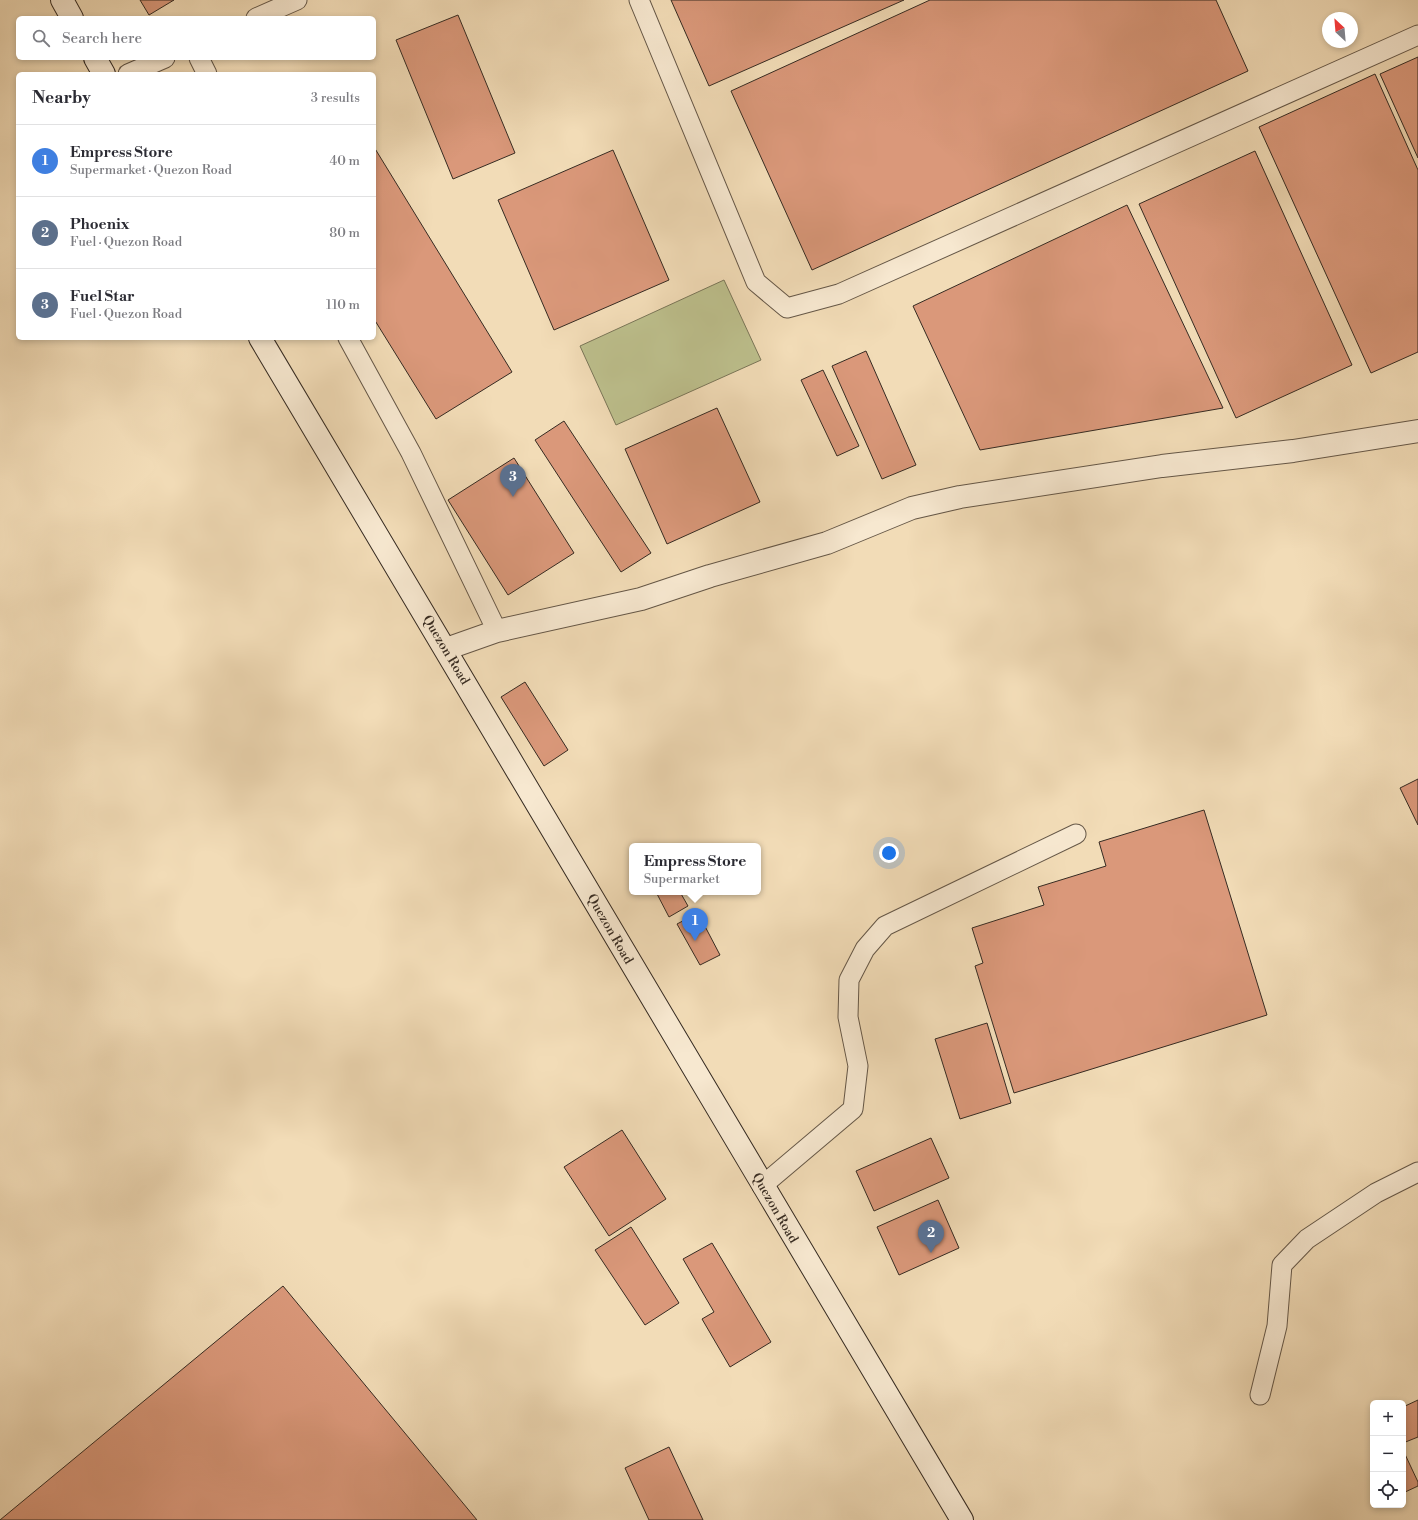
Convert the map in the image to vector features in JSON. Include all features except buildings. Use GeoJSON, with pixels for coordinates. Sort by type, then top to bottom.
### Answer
{"type":"FeatureCollection","features":[{"type":"Feature","properties":{"kind":"main road"},"geometry":{"type":"LineString","coordinates":[[62,0],[71,16]]}},
{"type":"Feature","properties":{"kind":"main road"},"geometry":{"type":"LineString","coordinates":[[96,60],[103,72]]}},
{"type":"Feature","properties":{"kind":"main road","name":"Quezon Road"},"geometry":{"type":"LineString","coordinates":[[261,340],[446,649],[762,1186],[962,1520]]}},
{"type":"Feature","properties":{"kind":"main road"},"geometry":{"type":"LineString","coordinates":[[446,649],[497,631],[642,599],[710,576],[826,543],[912,508],[960,497],[1155,467],[1293,451],[1418,431]]}},
{"type":"Feature","properties":{"kind":"lane"},"geometry":{"type":"LineString","coordinates":[[261,16],[297,0]]}},
{"type":"Feature","properties":{"kind":"lane"},"geometry":{"type":"LineString","coordinates":[[639,0],[756,282],[787,308],[839,294],[1418,35]]}},
{"type":"Feature","properties":{"kind":"lane"},"geometry":{"type":"LineString","coordinates":[[133,72],[160,60]]}},
{"type":"Feature","properties":{"kind":"lane"},"geometry":{"type":"LineString","coordinates":[[200,60],[206,72]]}},
{"type":"Feature","properties":{"kind":"lane"},"geometry":{"type":"LineString","coordinates":[[349,340],[411,453],[497,631]]}},
{"type":"Feature","properties":{"kind":"lane"},"geometry":{"type":"LineString","coordinates":[[762,1186],[853,1109],[858,1066],[848,1017],[849,980],[865,950],[886,926],[1076,834]]}},
{"type":"Feature","properties":{"kind":"lane"},"geometry":{"type":"LineString","coordinates":[[1260,1396],[1277,1326],[1282,1265],[1307,1239],[1376,1193],[1418,1172]]}},
{"type":"Feature","properties":{"kind":"green space"},"geometry":{"type":"Polygon","coordinates":[[[724,280],[761,360],[616,425],[580,346],[724,280]]]}},
{"type":"Feature","properties":{"kind":"place","name":"Fuel Star"},"geometry":{"type":"Point","coordinates":[513,497]}},
{"type":"Feature","properties":{"kind":"place","name":"Empress Store"},"geometry":{"type":"Point","coordinates":[695,941]}},
{"type":"Feature","properties":{"kind":"place","name":"Phoenix"},"geometry":{"type":"Point","coordinates":[931,1253]}}]}
